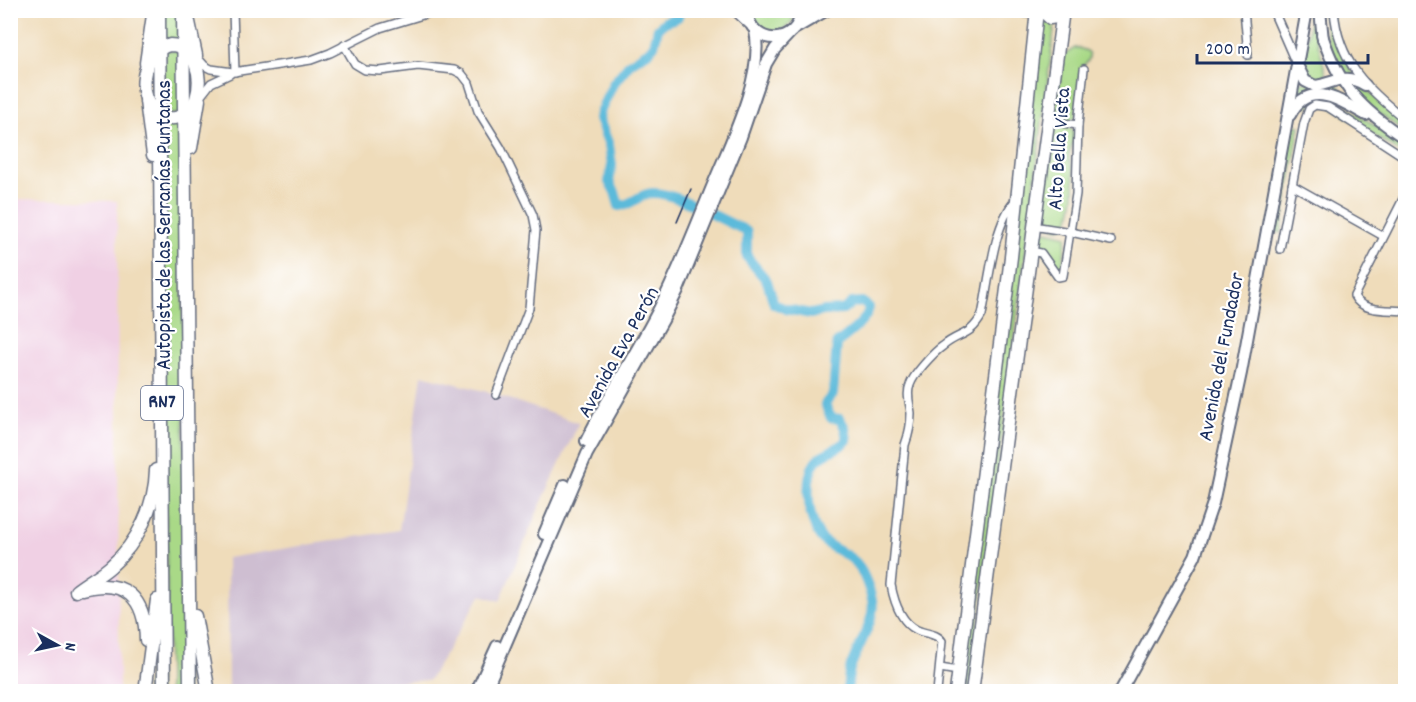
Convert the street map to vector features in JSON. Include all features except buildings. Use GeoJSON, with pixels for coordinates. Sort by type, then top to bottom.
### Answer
{"type":"FeatureCollection","features":[{"type":"Feature","properties":{"kind":"highway"},"geometry":{"type":"LineString","coordinates":[[154,10],[145,72],[145,91],[160,194]]}},
{"type":"Feature","properties":{"kind":"highway","name":"Autopista de las Serranías Puntanas"},"geometry":{"type":"LineString","coordinates":[[159,10],[164,692]]}},
{"type":"Feature","properties":{"kind":"highway","name":"Autopista de las Serranías Puntanas"},"geometry":{"type":"LineString","coordinates":[[185,10],[191,54],[184,115],[190,692]]}},
{"type":"Feature","properties":{"kind":"highway"},"geometry":{"type":"LineString","coordinates":[[956,692],[1001,338],[1038,12],[1050,18],[1057,17],[1062,10]]}},
{"type":"Feature","properties":{"kind":"highway"},"geometry":{"type":"LineString","coordinates":[[972,692],[1062,10]]}},
{"type":"Feature","properties":{"kind":"highway"},"geometry":{"type":"LineString","coordinates":[[145,72],[149,60],[159,49],[173,45],[191,54],[198,80],[198,99],[186,185]]}},
{"type":"Feature","properties":{"kind":"highway"},"geometry":{"type":"LineString","coordinates":[[145,91],[148,103],[159,115],[172,119],[184,115],[198,99]]}},
{"type":"Feature","properties":{"kind":"highway"},"geometry":{"type":"LineString","coordinates":[[146,685],[145,622],[143,612],[136,601],[123,590],[109,586],[76,591],[105,571],[124,554],[140,530],[151,502],[156,475],[156,360],[161,312]]}},
{"type":"Feature","properties":{"kind":"highway"},"geometry":{"type":"LineString","coordinates":[[187,485],[194,608],[209,692]]}},
{"type":"Feature","properties":{"kind":"highway"},"geometry":{"type":"LineString","coordinates":[[146,685],[157,596],[163,494]]}},
{"type":"Feature","properties":{"kind":"main road","name":"Avenida Eva Perón"},"geometry":{"type":"LineString","coordinates":[[714,191],[753,76],[757,50],[747,10]]}},
{"type":"Feature","properties":{"kind":"main road"},"geometry":{"type":"LineString","coordinates":[[792,31],[800,18],[801,10]]}},
{"type":"Feature","properties":{"kind":"main road"},"geometry":{"type":"LineString","coordinates":[[753,29],[769,38],[779,38],[827,10]]}},
{"type":"Feature","properties":{"kind":"main road","name":"Avenida del Fundador"},"geometry":{"type":"LineString","coordinates":[[1120,692],[1195,556],[1213,503],[1241,373],[1307,10]]}},
{"type":"Feature","properties":{"kind":"main road"},"geometry":{"type":"LineString","coordinates":[[1320,10],[1322,35],[1329,68],[1324,83]]}},
{"type":"Feature","properties":{"kind":"main road","name":"Avenida Eva Perón"},"geometry":{"type":"LineString","coordinates":[[485,692],[587,454],[663,320],[696,233],[741,137],[766,64],[775,49],[792,31]]}},
{"type":"Feature","properties":{"kind":"main road"},"geometry":{"type":"LineString","coordinates":[[1322,35],[1331,63],[1340,78],[1357,100],[1385,125]]}},
{"type":"Feature","properties":{"kind":"main road"},"geometry":{"type":"LineString","coordinates":[[1298,67],[1305,81],[1315,86],[1340,78],[1356,80],[1365,85]]}},
{"type":"Feature","properties":{"kind":"main road"},"geometry":{"type":"LineString","coordinates":[[1287,121],[1293,109],[1303,99],[1316,94],[1324,95],[1385,125],[1406,139]]}},
{"type":"Feature","properties":{"kind":"main road","name":"Avenida Eva Perón"},"geometry":{"type":"LineString","coordinates":[[476,692],[578,458],[605,402],[658,312],[696,233]]}},
{"type":"Feature","properties":{"kind":"street"},"geometry":{"type":"LineString","coordinates":[[233,10],[234,72]]}},
{"type":"Feature","properties":{"kind":"street"},"geometry":{"type":"LineString","coordinates":[[198,99],[211,83],[234,72],[311,60],[392,24],[440,10]]}},
{"type":"Feature","properties":{"kind":"street"},"geometry":{"type":"LineString","coordinates":[[733,10],[753,29]]}},
{"type":"Feature","properties":{"kind":"street"},"geometry":{"type":"LineString","coordinates":[[1002,10],[1038,12]]}},
{"type":"Feature","properties":{"kind":"street"},"geometry":{"type":"LineString","coordinates":[[1244,10],[1248,55]]}},
{"type":"Feature","properties":{"kind":"street"},"geometry":{"type":"LineString","coordinates":[[1273,10],[1298,67]]}},
{"type":"Feature","properties":{"kind":"street"},"geometry":{"type":"LineString","coordinates":[[1334,10],[1335,26],[1347,60],[1365,85],[1406,120]]}},
{"type":"Feature","properties":{"kind":"street"},"geometry":{"type":"LineString","coordinates":[[345,45],[356,64],[365,70],[384,71],[418,66],[454,70],[462,74],[469,83],[478,111],[501,148],[533,215],[536,230],[530,308],[496,394]]}},
{"type":"Feature","properties":{"kind":"street"},"geometry":{"type":"LineString","coordinates":[[191,54],[207,68],[234,72]]}},
{"type":"Feature","properties":{"kind":"street","name":"Alto Bella Vista"},"geometry":{"type":"LineString","coordinates":[[1030,251],[1041,253],[1058,277],[1063,276],[1076,194],[1078,125],[1083,69]]}},
{"type":"Feature","properties":{"kind":"street"},"geometry":{"type":"LineString","coordinates":[[1280,249],[1304,123],[1309,109],[1315,105],[1328,107],[1406,158]]}},
{"type":"Feature","properties":{"kind":"street"},"geometry":{"type":"LineString","coordinates":[[1048,121],[1078,125]]}},
{"type":"Feature","properties":{"kind":"street"},"geometry":{"type":"LineString","coordinates":[[1292,185],[1383,236]]}},
{"type":"Feature","properties":{"kind":"street"},"geometry":{"type":"LineString","coordinates":[[1406,193],[1354,296],[1357,302],[1366,308],[1406,310]]}},
{"type":"Feature","properties":{"kind":"street"},"geometry":{"type":"LineString","coordinates":[[937,692],[942,641],[939,637],[908,624],[900,613],[891,585],[905,445],[911,424],[908,392],[910,383],[944,345],[968,333],[977,325],[982,315],[1000,228],[1008,209],[1016,200]]}},
{"type":"Feature","properties":{"kind":"street"},"geometry":{"type":"LineString","coordinates":[[1033,226],[1111,241]]}},
{"type":"Feature","properties":{"kind":"street"},"geometry":{"type":"LineString","coordinates":[[940,668],[958,671]]}},
{"type":"Feature","properties":{"kind":"shaded area"},"geometry":{"type":"Polygon","coordinates":[[[11,199],[117,201],[119,691],[11,692],[11,199]]]}},
{"type":"Feature","properties":{"kind":"shaded area"},"geometry":{"type":"Polygon","coordinates":[[[422,375],[488,392],[579,423],[539,508],[500,601],[481,595],[429,680],[370,684],[356,691],[228,691],[227,558],[399,530],[422,375]]]}},
{"type":"Feature","properties":{"kind":"green space"},"geometry":{"type":"Polygon","coordinates":[[[161,11],[180,11],[180,40],[161,40],[161,11]]]}},
{"type":"Feature","properties":{"kind":"green space"},"geometry":{"type":"Polygon","coordinates":[[[753,11],[795,11],[788,26],[774,31],[760,26],[753,11]]]}},
{"type":"Feature","properties":{"kind":"green space"},"geometry":{"type":"Polygon","coordinates":[[[1311,11],[1314,11],[1316,36],[1326,74],[1323,80],[1312,83],[1303,69],[1311,11]]]}},
{"type":"Feature","properties":{"kind":"green space"},"geometry":{"type":"Polygon","coordinates":[[[1324,11],[1331,11],[1339,45],[1355,77],[1343,75],[1328,41],[1324,11]]]}},
{"type":"Feature","properties":{"kind":"green space"},"geometry":{"type":"Polygon","coordinates":[[[1042,19],[1055,22],[969,691],[959,692],[1042,19]]]}},
{"type":"Feature","properties":{"kind":"green space"},"geometry":{"type":"Polygon","coordinates":[[[1075,48],[1087,51],[1089,56],[1081,67],[1076,116],[1070,122],[1062,121],[1055,113],[1063,56],[1075,48]]]}},
{"type":"Feature","properties":{"kind":"green space"},"geometry":{"type":"Polygon","coordinates":[[[165,50],[181,51],[181,114],[162,114],[165,50]]]}},
{"type":"Feature","properties":{"kind":"green space"},"geometry":{"type":"Polygon","coordinates":[[[1346,80],[1361,86],[1405,122],[1405,132],[1369,106],[1346,80]]]}},
{"type":"Feature","properties":{"kind":"green space"},"geometry":{"type":"Polygon","coordinates":[[[1335,81],[1353,106],[1339,98],[1296,103],[1300,82],[1335,81]]]}},
{"type":"Feature","properties":{"kind":"green space"},"geometry":{"type":"Polygon","coordinates":[[[1319,97],[1351,110],[1405,145],[1405,156],[1331,106],[1319,103],[1307,107],[1305,101],[1319,97]]]}},
{"type":"Feature","properties":{"kind":"green space"},"geometry":{"type":"Polygon","coordinates":[[[162,120],[181,120],[186,692],[168,691],[162,120]]]}},
{"type":"Feature","properties":{"kind":"green space"},"geometry":{"type":"Polygon","coordinates":[[[1289,124],[1300,126],[1281,233],[1270,231],[1289,124]]]}},
{"type":"Feature","properties":{"kind":"green space"},"geometry":{"type":"Polygon","coordinates":[[[1057,125],[1071,128],[1075,134],[1069,155],[1074,179],[1073,206],[1066,226],[1059,228],[1045,225],[1042,217],[1054,128],[1057,125]]]}},
{"type":"Feature","properties":{"kind":"green space"},"geometry":{"type":"Polygon","coordinates":[[[1047,231],[1067,236],[1061,273],[1049,260],[1041,245],[1040,234],[1047,231]]]}},
{"type":"Feature","properties":{"kind":"green space"},"geometry":{"type":"Polygon","coordinates":[[[154,637],[158,640],[159,691],[147,692],[154,637]]]}},
{"type":"Feature","properties":{"kind":"waterway"},"geometry":{"type":"LineString","coordinates":[[680,10],[678,17],[665,22],[658,28],[654,45],[649,51],[630,63],[613,84],[600,112],[599,119],[609,145],[612,165],[609,182],[619,206],[648,194],[663,194],[685,201],[741,228],[747,232],[747,257],[767,281],[774,304],[786,309],[811,314],[843,310],[852,303],[862,302],[869,307],[861,322],[837,343],[833,394],[825,404],[831,418],[840,419],[845,428],[847,440],[817,460],[809,482],[811,516],[819,535],[825,542],[858,565],[872,600],[871,616],[850,669],[847,692]]}},
{"type":"Feature","properties":{"kind":"railway"},"geometry":{"type":"LineString","coordinates":[[677,222],[691,189]]}}]}
